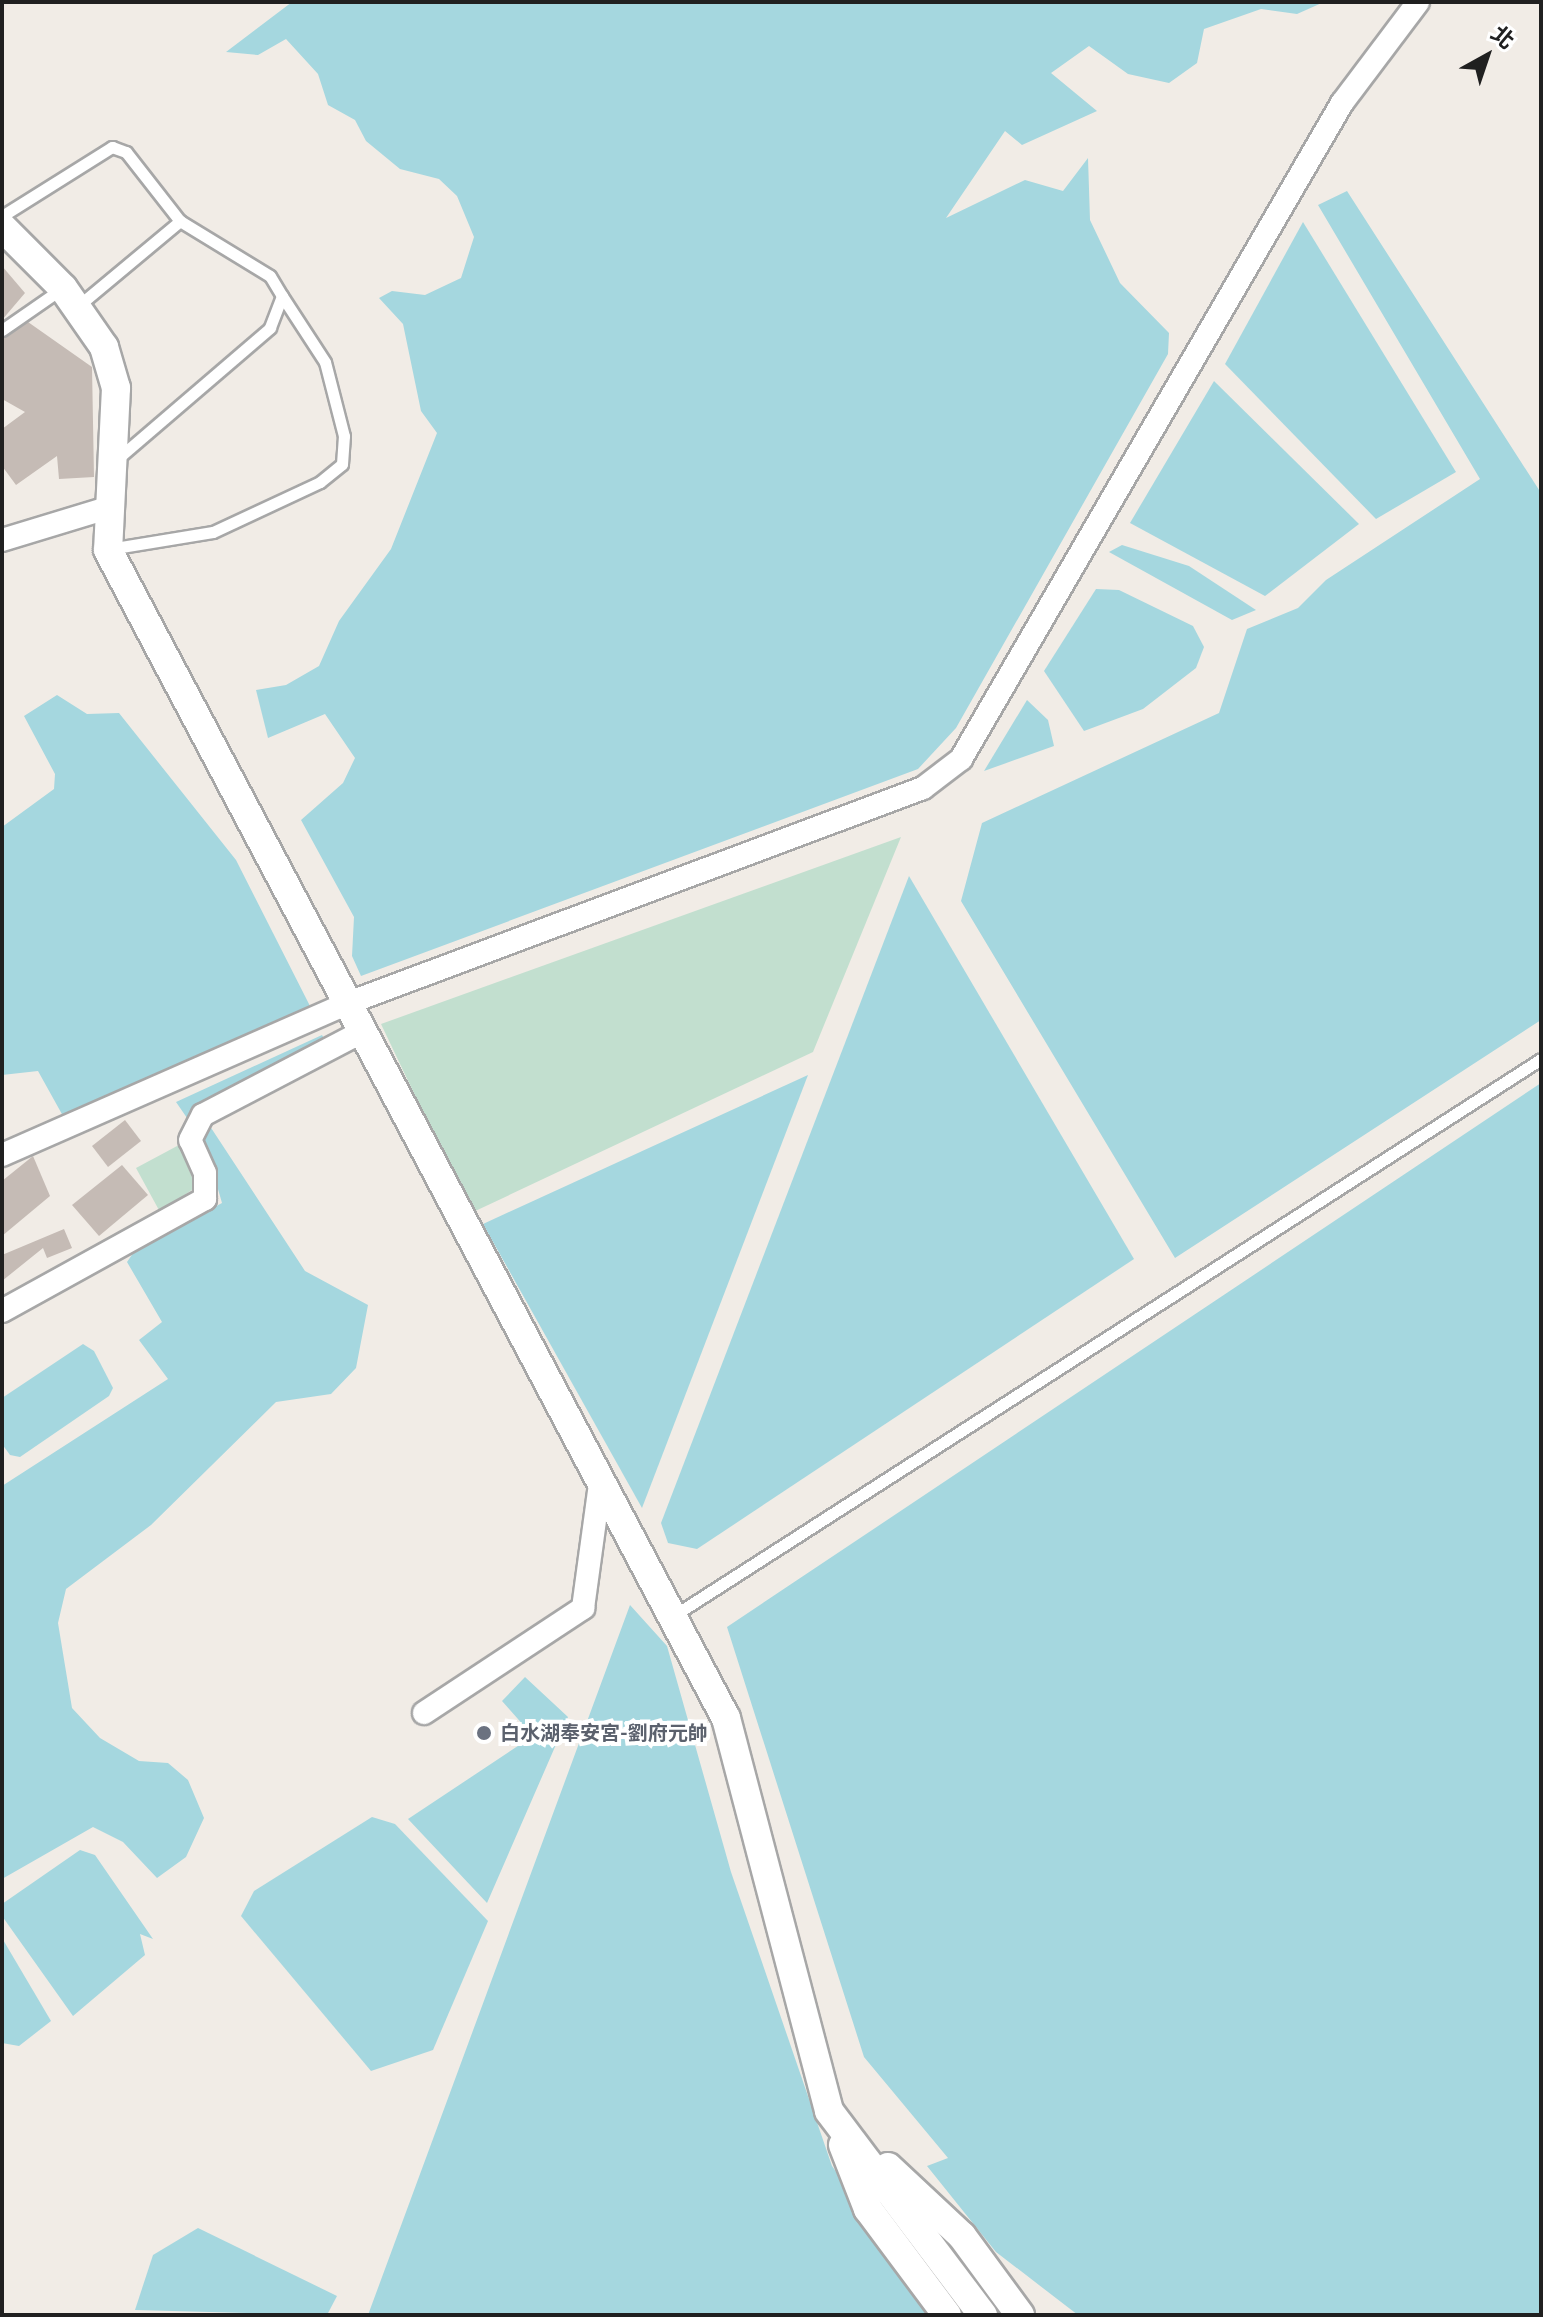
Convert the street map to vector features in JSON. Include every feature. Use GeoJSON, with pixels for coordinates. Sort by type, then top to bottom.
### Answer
{"type":"FeatureCollection","features":[{"type":"Feature","properties":{"kind":"street"},"geometry":{"type":"LineString","coordinates":[[2,1155],[343,1005],[923,788],[961,759],[1342,103],[1418,2]]}},
{"type":"Feature","properties":{"kind":"street"},"geometry":{"type":"LineString","coordinates":[[2,227],[70,297],[104,347],[116,388],[107,508],[108,550],[358,1034],[726,1718],[829,2111],[868,2209],[947,2315]]}},
{"type":"Feature","properties":{"kind":"street"},"geometry":{"type":"LineString","coordinates":[[2,540],[107,508]]}},
{"type":"Feature","properties":{"kind":"street"},"geometry":{"type":"LineString","coordinates":[[2,1311],[205,1199],[198,1122],[358,1034]]}},
{"type":"Feature","properties":{"kind":"street"},"geometry":{"type":"LineString","coordinates":[[424,1713],[583,1608],[600,1484]]}},
{"type":"Feature","properties":{"kind":"street"},"geometry":{"type":"LineString","coordinates":[[829,2111],[983,2315]]}},
{"type":"Feature","properties":{"kind":"street"},"geometry":{"type":"LineString","coordinates":[[829,2111],[962,2236],[1020,2315]]}},
{"type":"Feature","properties":{"kind":"lane"},"geometry":{"type":"LineString","coordinates":[[2,216],[112,147],[126,152],[180,221],[270,276],[325,362],[344,436],[342,464],[320,482],[213,532],[108,550]]}},
{"type":"Feature","properties":{"kind":"lane"},"geometry":{"type":"LineString","coordinates":[[2,330],[70,297],[180,221]]}},
{"type":"Feature","properties":{"kind":"lane"},"geometry":{"type":"LineString","coordinates":[[110,465],[270,328],[282,296]]}},
{"type":"Feature","properties":{"kind":"lane"},"geometry":{"type":"LineString","coordinates":[[672,1616],[1541,1059]]}},
{"type":"Feature","properties":{"kind":"green space"},"geometry":{"type":"Polygon","coordinates":[[[901,837],[813,1052],[471,1213],[381,1024],[901,837]]]}},
{"type":"Feature","properties":{"kind":"green space"},"geometry":{"type":"Polygon","coordinates":[[[179,1145],[196,1187],[160,1212],[136,1168],[179,1145]]]}},
{"type":"Feature","properties":{"kind":"water"},"geometry":{"type":"Polygon","coordinates":[[[292,2],[1324,2],[1297,14],[1261,9],[1204,29],[1197,63],[1169,83],[1128,74],[1089,46],[1051,73],[1097,111],[1022,145],[1005,131],[946,218],[1025,180],[1063,191],[1088,158],[1090,220],[1120,283],[1169,333],[1168,354],[956,728],[918,769],[361,976],[352,956],[354,917],[301,820],[343,783],[355,758],[325,714],[268,738],[256,690],[286,685],[319,666],[339,621],[391,549],[437,433],[421,411],[403,324],[379,298],[392,291],[425,295],[461,278],[474,237],[457,196],[439,179],[400,169],[366,141],[355,120],[328,105],[318,74],[286,39],[258,55],[226,52],[292,2]]]}},
{"type":"Feature","properties":{"kind":"water"},"geometry":{"type":"Polygon","coordinates":[[[1347,191],[1541,493],[1541,1020],[1175,1258],[961,901],[982,823],[1219,713],[1247,629],[1298,608],[1326,580],[1480,479],[1318,205],[1347,191]]]}},
{"type":"Feature","properties":{"kind":"water"},"geometry":{"type":"Polygon","coordinates":[[[1303,222],[1456,472],[1376,519],[1225,364],[1303,222]]]}},
{"type":"Feature","properties":{"kind":"water"},"geometry":{"type":"Polygon","coordinates":[[[1214,381],[1359,524],[1265,596],[1130,523],[1214,381]]]}},
{"type":"Feature","properties":{"kind":"water"},"geometry":{"type":"Polygon","coordinates":[[[1122,545],[1189,566],[1256,610],[1232,620],[1109,552],[1122,545]]]}},
{"type":"Feature","properties":{"kind":"water"},"geometry":{"type":"Polygon","coordinates":[[[1096,589],[1119,590],[1193,626],[1204,647],[1196,668],[1143,709],[1084,731],[1044,671],[1096,589]]]}},
{"type":"Feature","properties":{"kind":"water"},"geometry":{"type":"Polygon","coordinates":[[[57,695],[87,714],[119,713],[236,860],[310,1006],[63,1116],[38,1071],[2,1075],[2,827],[54,789],[55,774],[24,716],[57,695]]]}},
{"type":"Feature","properties":{"kind":"water"},"geometry":{"type":"Polygon","coordinates":[[[1027,700],[1048,720],[1054,746],[984,771],[1027,700]]]}},
{"type":"Feature","properties":{"kind":"water"},"geometry":{"type":"Polygon","coordinates":[[[909,876],[1134,1259],[697,1549],[668,1543],[661,1523],[909,876]]]}},
{"type":"Feature","properties":{"kind":"water"},"geometry":{"type":"Polygon","coordinates":[[[322,1035],[326,1042],[198,1108],[305,1271],[368,1305],[356,1368],[331,1394],[276,1402],[151,1525],[66,1589],[58,1623],[72,1708],[100,1738],[139,1761],[168,1763],[188,1780],[204,1818],[186,1857],[157,1878],[123,1842],[93,1827],[2,1879],[2,1486],[168,1379],[139,1340],[162,1322],[127,1262],[136,1249],[222,1203],[205,1144],[176,1102],[322,1035]]]}},
{"type":"Feature","properties":{"kind":"water"},"geometry":{"type":"Polygon","coordinates":[[[808,1075],[642,1508],[483,1224],[808,1075]]]}},
{"type":"Feature","properties":{"kind":"water"},"geometry":{"type":"Polygon","coordinates":[[[1541,1083],[1541,2315],[1078,2315],[996,2252],[927,2166],[948,2158],[864,2057],[727,1627],[1541,1083]]]}},
{"type":"Feature","properties":{"kind":"water"},"geometry":{"type":"Polygon","coordinates":[[[83,1344],[94,1351],[113,1388],[109,1396],[20,1457],[10,1455],[2,1444],[2,1398],[83,1344]]]}},
{"type":"Feature","properties":{"kind":"water"},"geometry":{"type":"Polygon","coordinates":[[[630,1605],[667,1646],[731,1872],[832,2166],[935,2315],[368,2315],[630,1605]]]}},
{"type":"Feature","properties":{"kind":"water"},"geometry":{"type":"Polygon","coordinates":[[[525,1677],[568,1717],[487,1903],[408,1819],[533,1736],[502,1701],[525,1677]]]}},
{"type":"Feature","properties":{"kind":"water"},"geometry":{"type":"Polygon","coordinates":[[[372,1817],[395,1824],[488,1921],[433,2050],[371,2071],[241,1916],[254,1891],[372,1817]]]}},
{"type":"Feature","properties":{"kind":"water"},"geometry":{"type":"Polygon","coordinates":[[[80,1850],[95,1855],[153,1939],[140,1934],[145,1955],[73,2016],[2,1916],[2,1904],[80,1850]]]}},
{"type":"Feature","properties":{"kind":"water"},"geometry":{"type":"Polygon","coordinates":[[[2,1938],[51,2021],[19,2046],[2,2043],[2,1938]]]}},
{"type":"Feature","properties":{"kind":"water"},"geometry":{"type":"Polygon","coordinates":[[[198,2228],[337,2296],[327,2315],[135,2310],[153,2255],[198,2228]]]}},
{"type":"Feature","properties":{"kind":"building"},"geometry":{"type":"Polygon","coordinates":[[[2,266],[25,293],[2,320],[2,266]]]}},
{"type":"Feature","properties":{"kind":"building"},"geometry":{"type":"Polygon","coordinates":[[[28,322],[92,367],[94,477],[59,479],[57,456],[16,485],[2,466],[2,429],[25,412],[2,399],[2,338],[28,322]]]}},
{"type":"Feature","properties":{"kind":"building"},"geometry":{"type":"Polygon","coordinates":[[[125,1120],[141,1141],[108,1167],[92,1146],[125,1120]]]}},
{"type":"Feature","properties":{"kind":"building"},"geometry":{"type":"Polygon","coordinates":[[[33,1156],[50,1196],[2,1236],[2,1181],[33,1156]]]}},
{"type":"Feature","properties":{"kind":"building"},"geometry":{"type":"Polygon","coordinates":[[[122,1165],[148,1195],[99,1236],[72,1205],[122,1165]]]}},
{"type":"Feature","properties":{"kind":"building"},"geometry":{"type":"Polygon","coordinates":[[[64,1229],[72,1248],[47,1258],[43,1248],[2,1281],[2,1255],[64,1229]]]}},
{"type":"Feature","properties":{"kind":"place","name":"白水湖奉安宮-劉府元帥"},"geometry":{"type":"Point","coordinates":[484,1733]}}]}
